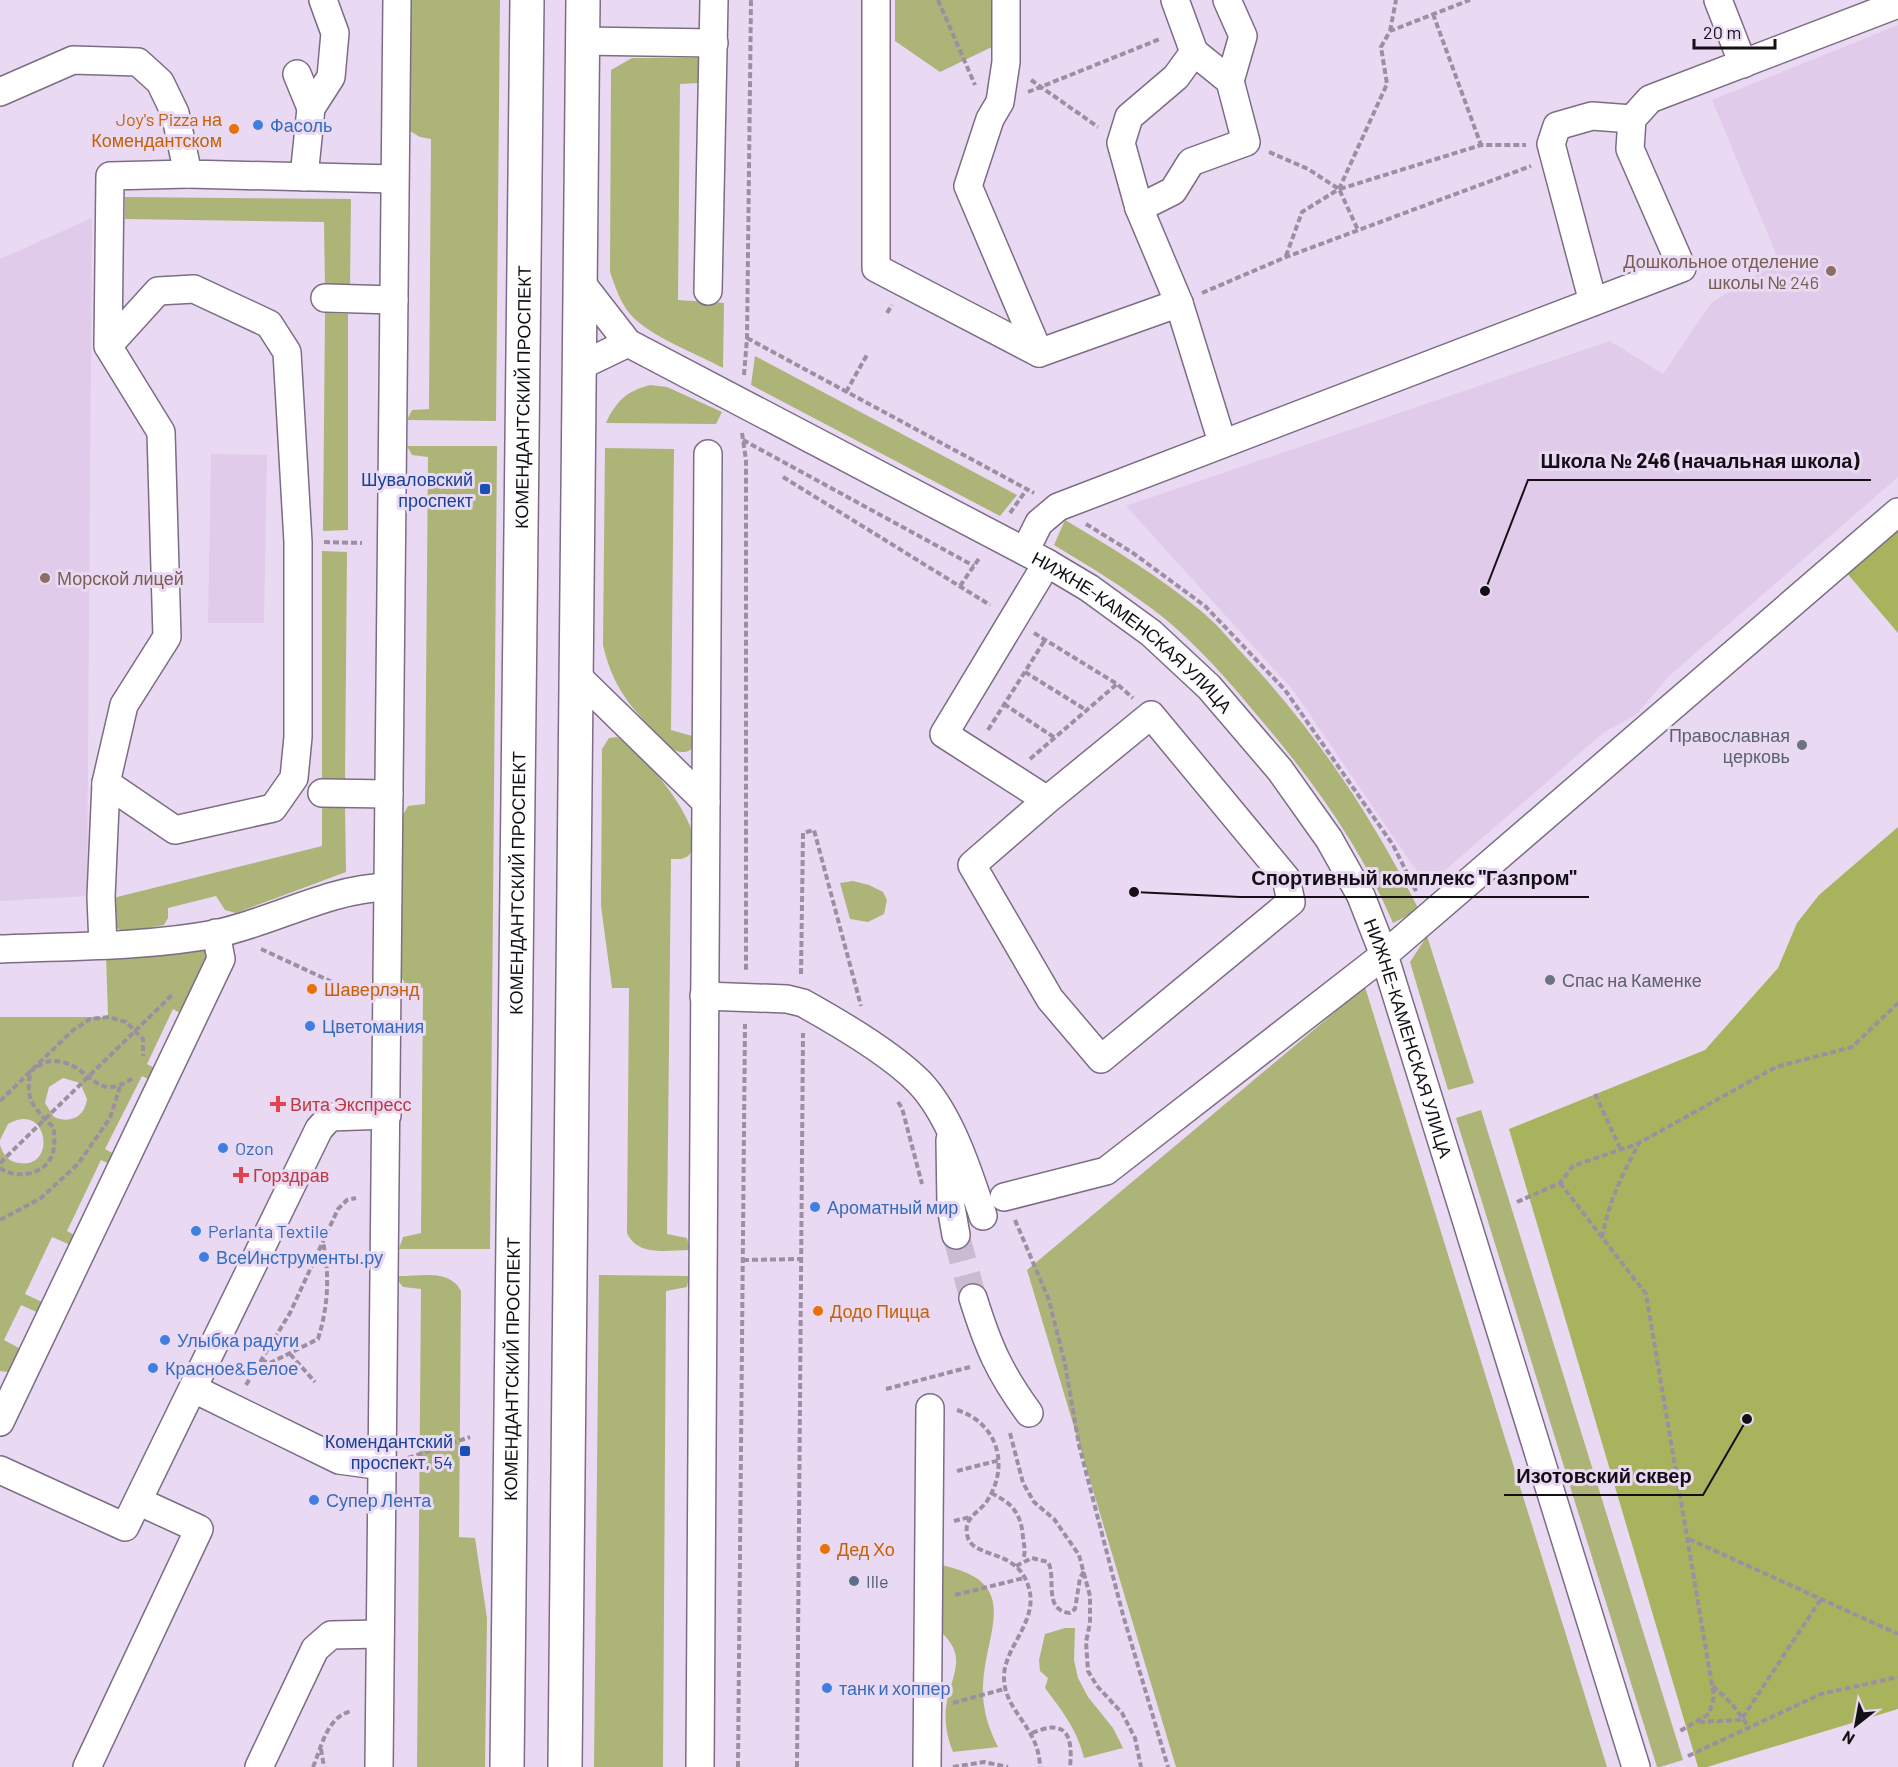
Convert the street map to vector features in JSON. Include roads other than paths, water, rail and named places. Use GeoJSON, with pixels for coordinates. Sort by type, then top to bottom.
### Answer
{"type":"FeatureCollection","features":[{"type":"Feature","properties":{"kind":"main road","name":"КОМЕНДАНТСКИЙ ПРОСПЕКТ"},"geometry":{"type":"LineString","coordinates":[[507,1767],[527,0]]}},
{"type":"Feature","properties":{"kind":"main road"},"geometry":{"type":"LineString","coordinates":[[565,1767],[583,0]]}},
{"type":"Feature","properties":{"kind":"street"},"geometry":{"type":"LineString","coordinates":[[310,108],[330,77],[334,33],[323,0]]}},
{"type":"Feature","properties":{"kind":"street"},"geometry":{"type":"LineString","coordinates":[[379,1767],[397,0]]}},
{"type":"Feature","properties":{"kind":"street"},"geometry":{"type":"LineString","coordinates":[[708,291],[714,0]]}},
{"type":"Feature","properties":{"kind":"street"},"geometry":{"type":"LineString","coordinates":[[876,0],[876,268],[1039,353],[1179,303]]}},
{"type":"Feature","properties":{"kind":"street"},"geometry":{"type":"LineString","coordinates":[[1005,0],[1006,62],[995,110],[968,186],[1039,353]]}},
{"type":"Feature","properties":{"kind":"street"},"geometry":{"type":"LineString","coordinates":[[1138,208],[1173,191],[1191,162],[1246,142],[1230,81],[1190,40],[1175,0]]}},
{"type":"Feature","properties":{"kind":"street"},"geometry":{"type":"LineString","coordinates":[[1227,0],[1243,36],[1230,81]]}},
{"type":"Feature","properties":{"kind":"street"},"geometry":{"type":"LineString","coordinates":[[1718,0],[1743,64]]}},
{"type":"Feature","properties":{"kind":"street"},"geometry":{"type":"LineString","coordinates":[[1047,800],[944,734],[1014,619],[1036,557],[1039,524],[1058,507],[1222,442],[1682,268],[1630,150],[1632,119],[1650,99],[1898,4]]}},
{"type":"Feature","properties":{"kind":"street"},"geometry":{"type":"LineString","coordinates":[[1190,40],[1176,77],[1129,117],[1121,143],[1138,208],[1179,303],[1222,442]]}},
{"type":"Feature","properties":{"kind":"street"},"geometry":{"type":"LineString","coordinates":[[581,41],[714,43]]}},
{"type":"Feature","properties":{"kind":"street"},"geometry":{"type":"LineString","coordinates":[[0,92],[73,60],[138,62],[160,82],[176,113],[188,174]]}},
{"type":"Feature","properties":{"kind":"street"},"geometry":{"type":"LineString","coordinates":[[297,74],[310,108],[304,177]]}},
{"type":"Feature","properties":{"kind":"street"},"geometry":{"type":"LineString","coordinates":[[1593,302],[1553,151],[1557,126],[1592,116],[1632,119]]}},
{"type":"Feature","properties":{"kind":"street"},"geometry":{"type":"LineString","coordinates":[[103,945],[101,897],[106,783],[124,705],[167,637],[160,432],[108,346],[110,176],[188,174],[394,179]]}},
{"type":"Feature","properties":{"kind":"street","name":"НИЖНЕ-КАМЕНСКАЯ УЛИЦА"},"geometry":{"type":"LineString","coordinates":[[579,280],[628,343],[1036,557],[1089,588],[1151,633],[1209,687],[1280,770],[1329,839],[1361,896],[1384,955],[1636,1767]]}},
{"type":"Feature","properties":{"kind":"street"},"geometry":{"type":"LineString","coordinates":[[106,783],[175,830],[273,808],[294,778],[298,738],[298,542],[287,352],[269,324],[194,289],[158,291],[108,346]]}},
{"type":"Feature","properties":{"kind":"street"},"geometry":{"type":"LineString","coordinates":[[325,298],[394,300]]}},
{"type":"Feature","properties":{"kind":"street"},"geometry":{"type":"LineString","coordinates":[[578,367],[628,343]]}},
{"type":"Feature","properties":{"kind":"street"},"geometry":{"type":"LineString","coordinates":[[700,1767],[708,454]]}},
{"type":"Feature","properties":{"kind":"street"},"geometry":{"type":"LineString","coordinates":[[1004,1197],[1106,1171],[1384,955],[1898,512]]}},
{"type":"Feature","properties":{"kind":"street"},"geometry":{"type":"LineString","coordinates":[[576,675],[706,802]]}},
{"type":"Feature","properties":{"kind":"street"},"geometry":{"type":"LineString","coordinates":[[1151,715],[1286,878],[1292,902],[1101,1059],[1050,999],[972,865],[1047,800],[1151,715]]}},
{"type":"Feature","properties":{"kind":"street"},"geometry":{"type":"LineString","coordinates":[[322,793],[389,794]]}},
{"type":"Feature","properties":{"kind":"street"},"geometry":{"type":"LineString","coordinates":[[0,950],[103,945],[216,933],[361,888],[387,887]]}},
{"type":"Feature","properties":{"kind":"street"},"geometry":{"type":"LineString","coordinates":[[0,1422],[221,959],[216,933]]}},
{"type":"Feature","properties":{"kind":"street"},"geometry":{"type":"LineString","coordinates":[[704,996],[787,999],[803,1003],[901,1066],[921,1084],[939,1109],[968,1171],[983,1216]]}},
{"type":"Feature","properties":{"kind":"street"},"geometry":{"type":"LineString","coordinates":[[0,1470],[126,1527],[319,1130],[330,1117],[387,1114]]}},
{"type":"Feature","properties":{"kind":"street"},"geometry":{"type":"LineString","coordinates":[[950,1133],[951,1207],[956,1234]]}},
{"type":"Feature","properties":{"kind":"street"},"geometry":{"type":"LineString","coordinates":[[973,1298],[990,1351],[1008,1383],[1019,1421]]}},
{"type":"Feature","properties":{"kind":"street"},"geometry":{"type":"LineString","coordinates":[[194,1389],[339,1460],[383,1466]]}},
{"type":"Feature","properties":{"kind":"street"},"geometry":{"type":"LineString","coordinates":[[927,1767],[930,1407]]}},
{"type":"Feature","properties":{"kind":"street"},"geometry":{"type":"LineString","coordinates":[[87,1767],[199,1528],[138,1501]]}},
{"type":"Feature","properties":{"kind":"street"},"geometry":{"type":"LineString","coordinates":[[259,1767],[315,1649],[331,1635],[380,1634]]}},
{"type":"Feature","properties":{"kind":"tunnel"},"geometry":{"type":"LineString","coordinates":[[956,1235],[973,1298]]}},
{"type":"Feature","properties":{"kind":"place","name":"Фасоль"},"geometry":{"type":"Point","coordinates":[258,125]}},
{"type":"Feature","properties":{"kind":"place","name":"Joy's Pizza на Комендантском"},"geometry":{"type":"Point","coordinates":[234,129]}},
{"type":"Feature","properties":{"kind":"place","name":"Дошкольное отделение школы № 246"},"geometry":{"type":"Point","coordinates":[1831,271]}},
{"type":"Feature","properties":{"kind":"place","name":"Шуваловский проспект"},"geometry":{"type":"Point","coordinates":[485,489]}},
{"type":"Feature","properties":{"kind":"place","name":"Морской лицей"},"geometry":{"type":"Point","coordinates":[45,578]}},
{"type":"Feature","properties":{"kind":"place","name":"Школа № 246 (начальная школа)"},"geometry":{"type":"Point","coordinates":[1485,591]}},
{"type":"Feature","properties":{"kind":"place","name":"Православная церковь"},"geometry":{"type":"Point","coordinates":[1802,745]}},
{"type":"Feature","properties":{"kind":"place","name":"Спортивный комплекс \"Газпром\""},"geometry":{"type":"Point","coordinates":[1134,892]}},
{"type":"Feature","properties":{"kind":"place","name":"Спас на Каменке"},"geometry":{"type":"Point","coordinates":[1550,980]}},
{"type":"Feature","properties":{"kind":"place","name":"Шаверлэнд"},"geometry":{"type":"Point","coordinates":[312,989]}},
{"type":"Feature","properties":{"kind":"place","name":"Цветомания"},"geometry":{"type":"Point","coordinates":[310,1026]}},
{"type":"Feature","properties":{"kind":"place","name":"Вита Экспресс"},"geometry":{"type":"Point","coordinates":[278,1104]}},
{"type":"Feature","properties":{"kind":"place","name":"Ozon"},"geometry":{"type":"Point","coordinates":[223,1148]}},
{"type":"Feature","properties":{"kind":"place","name":"Горздрав"},"geometry":{"type":"Point","coordinates":[241,1175]}},
{"type":"Feature","properties":{"kind":"place","name":"Ароматный мир"},"geometry":{"type":"Point","coordinates":[815,1207]}},
{"type":"Feature","properties":{"kind":"place","name":"Perlanta Textile"},"geometry":{"type":"Point","coordinates":[196,1231]}},
{"type":"Feature","properties":{"kind":"place","name":"ВсеИнструменты.ру"},"geometry":{"type":"Point","coordinates":[204,1257]}},
{"type":"Feature","properties":{"kind":"place","name":"Додо Пицца"},"geometry":{"type":"Point","coordinates":[818,1311]}},
{"type":"Feature","properties":{"kind":"place","name":"Улыбка радуги"},"geometry":{"type":"Point","coordinates":[165,1340]}},
{"type":"Feature","properties":{"kind":"place","name":"Красное&Белое"},"geometry":{"type":"Point","coordinates":[153,1368]}},
{"type":"Feature","properties":{"kind":"place","name":"Изотовский сквер"},"geometry":{"type":"Point","coordinates":[1747,1419]}},
{"type":"Feature","properties":{"kind":"place","name":"Комендантский проспект, 54"},"geometry":{"type":"Point","coordinates":[465,1451]}},
{"type":"Feature","properties":{"kind":"place","name":"Супер Лента"},"geometry":{"type":"Point","coordinates":[314,1500]}},
{"type":"Feature","properties":{"kind":"place","name":"Дед Хо"},"geometry":{"type":"Point","coordinates":[825,1549]}},
{"type":"Feature","properties":{"kind":"place","name":"Ille"},"geometry":{"type":"Point","coordinates":[854,1581]}},
{"type":"Feature","properties":{"kind":"place","name":"танк и хоппер"},"geometry":{"type":"Point","coordinates":[827,1688]}}]}
